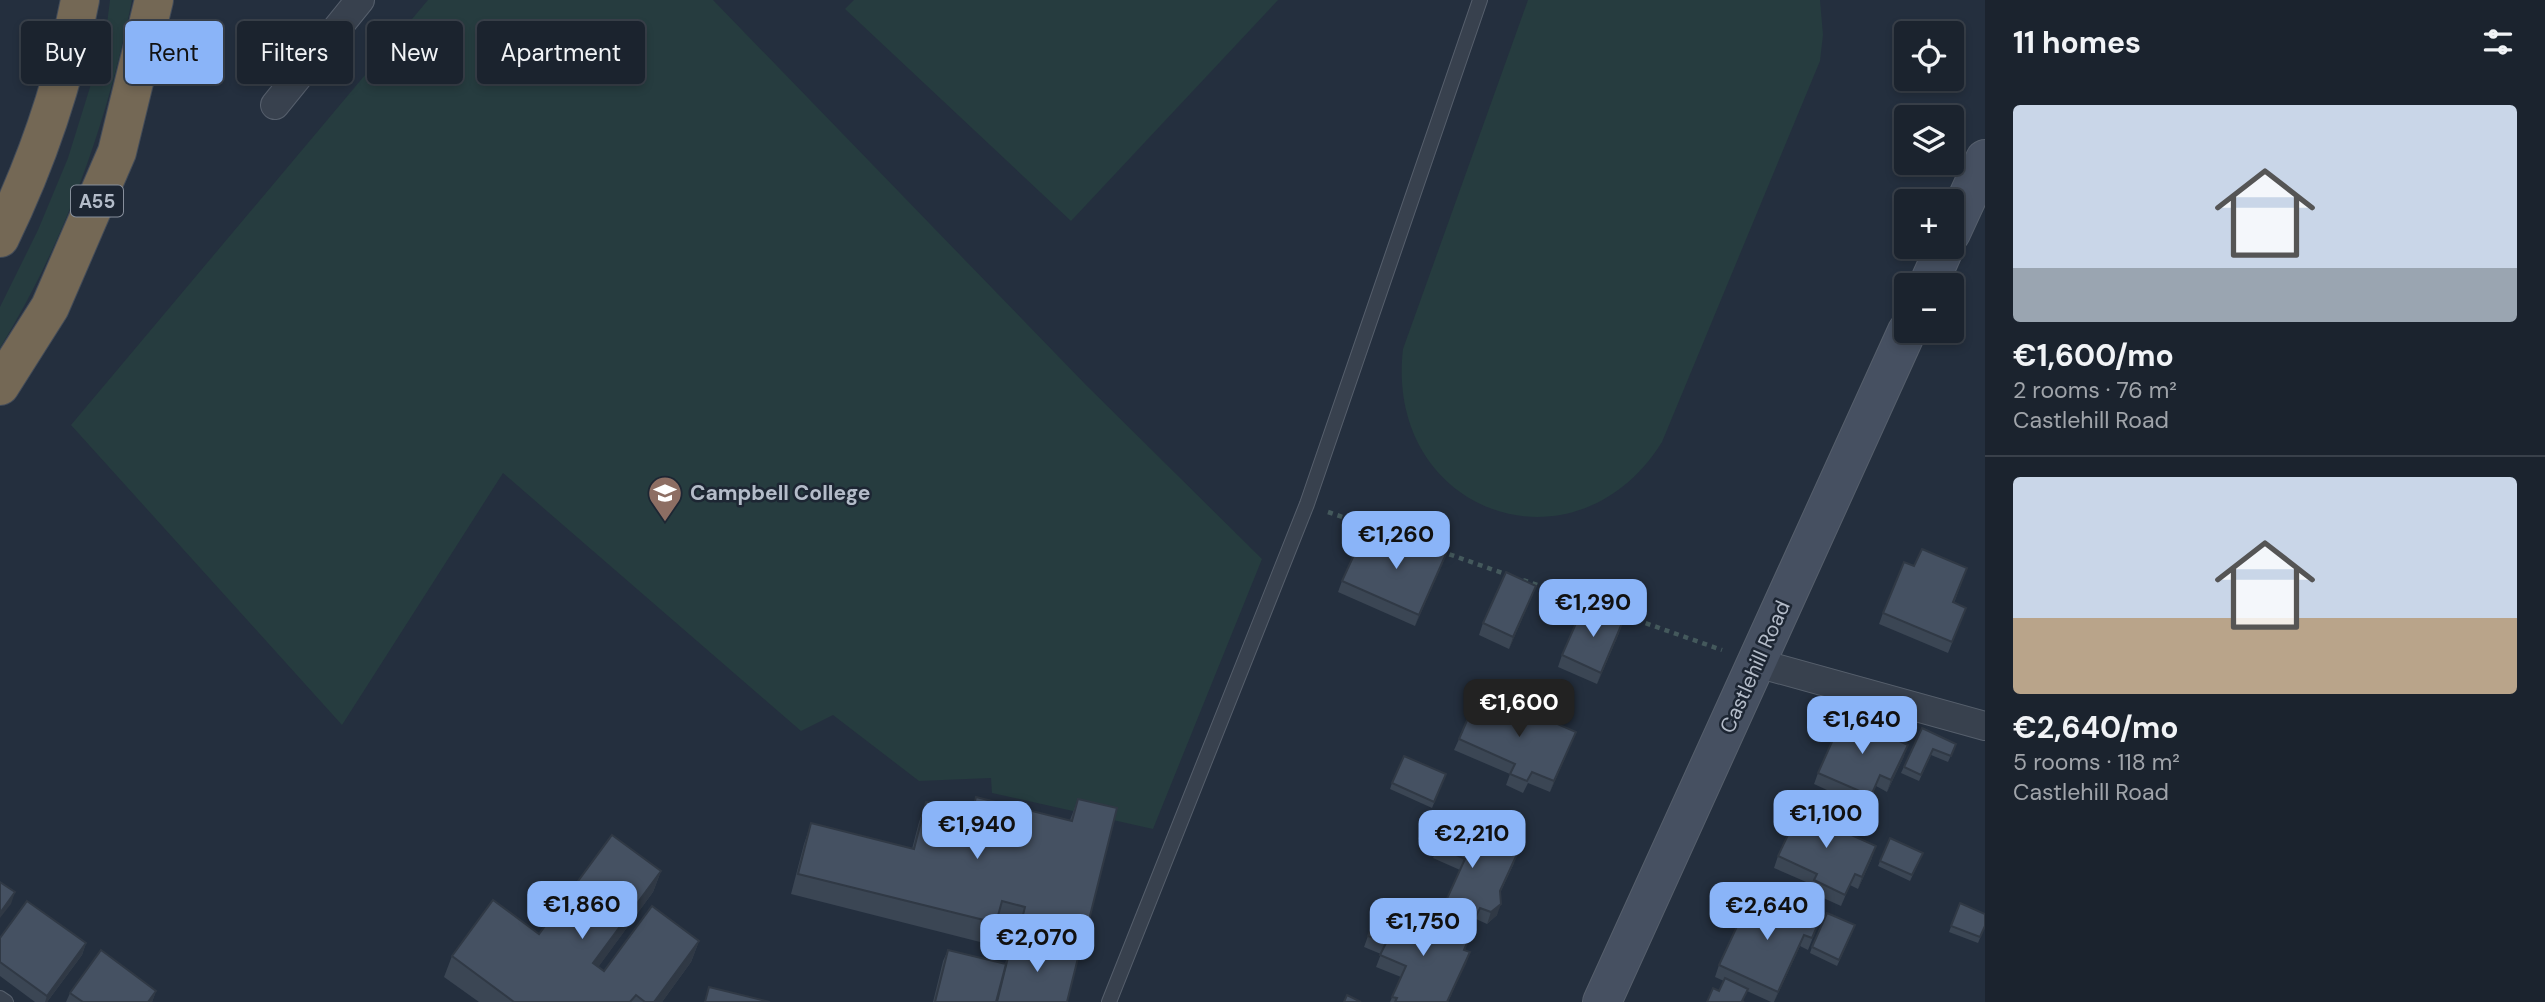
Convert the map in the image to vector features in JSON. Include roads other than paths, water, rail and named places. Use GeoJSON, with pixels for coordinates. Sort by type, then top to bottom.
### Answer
{"type":"FeatureCollection","features":[{"type":"Feature","properties":{"kind":"highway"},"geometry":{"type":"LineString","coordinates":[[0,238],[26,185],[48,120],[68,59],[80,0]]}},
{"type":"Feature","properties":{"kind":"highway","name":"A55"},"geometry":{"type":"LineString","coordinates":[[0,386],[50,307],[112,164],[154,0]]}},
{"type":"Feature","properties":{"kind":"street"},"geometry":{"type":"LineString","coordinates":[[275,105],[360,0]]}},
{"type":"Feature","properties":{"kind":"street"},"geometry":{"type":"LineString","coordinates":[[1964,205],[1985,159]]}},
{"type":"Feature","properties":{"kind":"street","name":"Castlehill Road"},"geometry":{"type":"LineString","coordinates":[[1602,1002],[1902,343]]}},
{"type":"Feature","properties":{"kind":"street"},"geometry":{"type":"LineString","coordinates":[[1757,663],[1985,726]]}},
{"type":"Feature","properties":{"kind":"lane"},"geometry":{"type":"LineString","coordinates":[[1108,1002],[1307,504],[1480,0]]}},
{"type":"Feature","properties":{"kind":"lane"},"geometry":{"type":"LineString","coordinates":[[0,998],[6,1002]]}},
{"type":"Feature","properties":{"kind":"place","name":"Campbell College"},"geometry":{"type":"Point","coordinates":[665,523]}}]}
